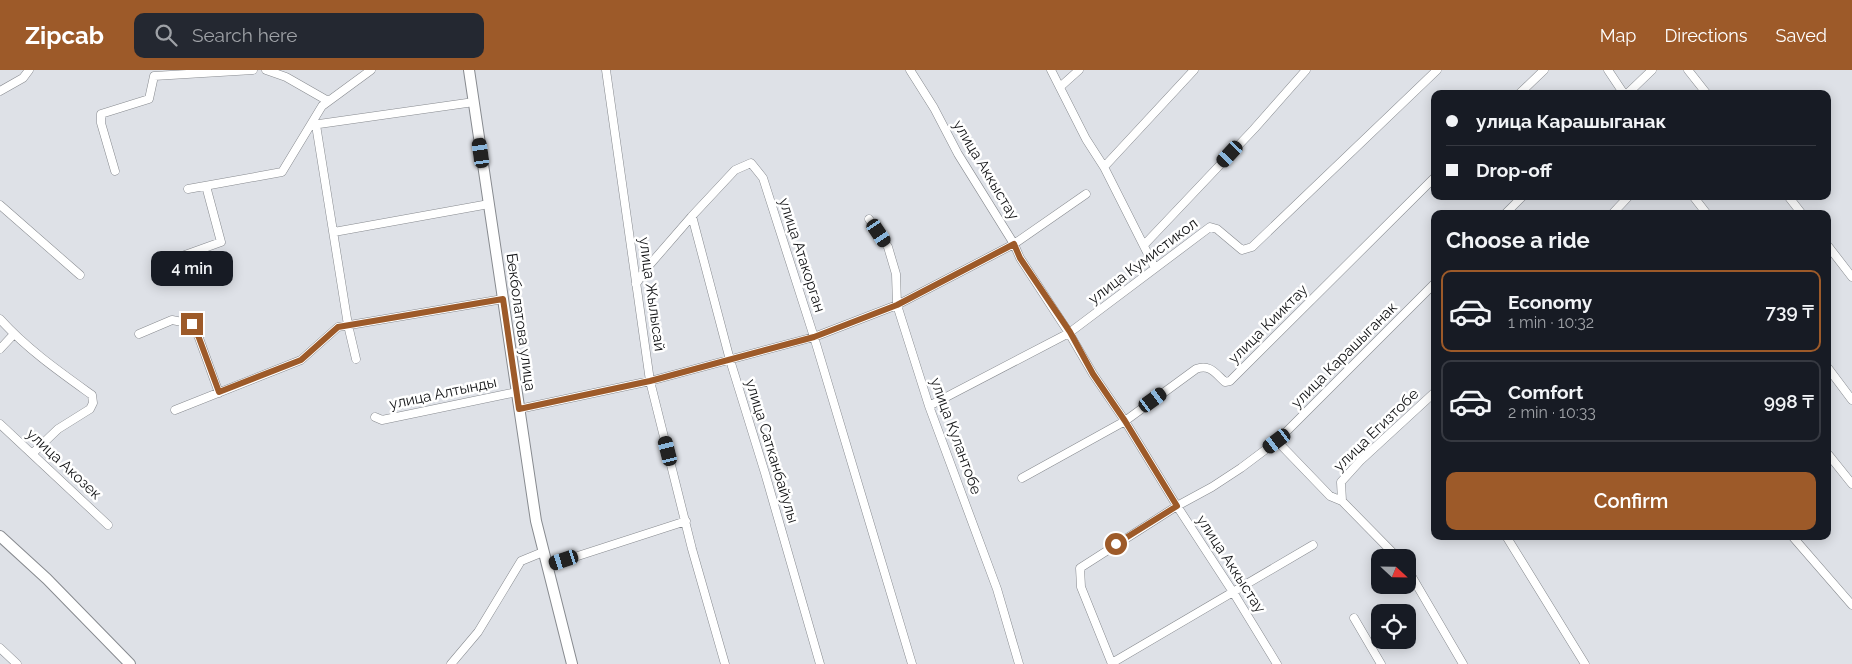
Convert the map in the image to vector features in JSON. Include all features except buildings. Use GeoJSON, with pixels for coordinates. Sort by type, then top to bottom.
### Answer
{"type":"FeatureCollection","features":[{"type":"Feature","properties":{"kind":"street"},"geometry":{"type":"LineString","coordinates":[[0,91],[23,78],[29,70]]}},
{"type":"Feature","properties":{"kind":"street"},"geometry":{"type":"LineString","coordinates":[[115,171],[101,123],[101,114],[149,99],[154,76],[253,70]]}},
{"type":"Feature","properties":{"kind":"street"},"geometry":{"type":"LineString","coordinates":[[266,70],[286,76],[328,101]]}},
{"type":"Feature","properties":{"kind":"street"},"geometry":{"type":"LineString","coordinates":[[188,189],[282,172],[313,125],[322,106],[370,70]]}},
{"type":"Feature","properties":{"kind":"street","name":"Бекболатова улица"},"geometry":{"type":"LineString","coordinates":[[469,70],[536,522],[572,664]]}},
{"type":"Feature","properties":{"kind":"street","name":"улица Жылысай"},"geometry":{"type":"LineString","coordinates":[[606,70],[650,381],[725,664]]}},
{"type":"Feature","properties":{"kind":"street","name":"улица Аккыстау"},"geometry":{"type":"LineString","coordinates":[[910,70],[934,108],[958,154],[1014,244],[1020,258],[1070,332],[1093,374],[1125,421],[1277,664]]}},
{"type":"Feature","properties":{"kind":"street"},"geometry":{"type":"LineString","coordinates":[[1051,70],[1086,139],[1104,167],[1155,268]]}},
{"type":"Feature","properties":{"kind":"street"},"geometry":{"type":"LineString","coordinates":[[1060,87],[1079,70]]}},
{"type":"Feature","properties":{"kind":"street"},"geometry":{"type":"LineString","coordinates":[[1104,167],[1194,70]]}},
{"type":"Feature","properties":{"kind":"street"},"geometry":{"type":"LineString","coordinates":[[1144,245],[1247,136],[1306,70]]}},
{"type":"Feature","properties":{"kind":"street","name":"улица Кумистикол"},"geometry":{"type":"LineString","coordinates":[[929,406],[1070,332],[1210,227],[1217,229],[1242,250],[1252,247],[1437,70]]}},
{"type":"Feature","properties":{"kind":"street"},"geometry":{"type":"LineString","coordinates":[[1523,90],[1544,70]]}},
{"type":"Feature","properties":{"kind":"street"},"geometry":{"type":"LineString","coordinates":[[1608,70],[1623,90]]}},
{"type":"Feature","properties":{"kind":"street"},"geometry":{"type":"LineString","coordinates":[[1630,90],[1652,70]]}},
{"type":"Feature","properties":{"kind":"street"},"geometry":{"type":"LineString","coordinates":[[1688,70],[1704,90]]}},
{"type":"Feature","properties":{"kind":"street"},"geometry":{"type":"LineString","coordinates":[[313,125],[474,102]]}},
{"type":"Feature","properties":{"kind":"street"},"geometry":{"type":"LineString","coordinates":[[313,125],[334,232],[348,325],[356,359]]}},
{"type":"Feature","properties":{"kind":"street","name":"улица Атакорган"},"geometry":{"type":"LineString","coordinates":[[636,284],[646,269],[692,216],[736,170],[752,163],[763,178],[814,337],[912,664]]}},
{"type":"Feature","properties":{"kind":"street","name":"улица Кииктау"},"geometry":{"type":"LineString","coordinates":[[1022,478],[1125,421],[1196,369],[1203,367],[1210,369],[1224,382],[1230,381],[1431,181]]}},
{"type":"Feature","properties":{"kind":"street"},"geometry":{"type":"LineString","coordinates":[[170,260],[221,242],[206,186]]}},
{"type":"Feature","properties":{"kind":"street"},"geometry":{"type":"LineString","coordinates":[[519,409],[650,381],[814,337],[897,305],[1014,244],[1086,194]]}},
{"type":"Feature","properties":{"kind":"street"},"geometry":{"type":"LineString","coordinates":[[1509,210],[1519,200]]}},
{"type":"Feature","properties":{"kind":"street"},"geometry":{"type":"LineString","coordinates":[[1616,210],[1625,200]]}},
{"type":"Feature","properties":{"kind":"street"},"geometry":{"type":"LineString","coordinates":[[1696,200],[1704,210]]}},
{"type":"Feature","properties":{"kind":"street"},"geometry":{"type":"LineString","coordinates":[[1791,200],[1799,210]]}},
{"type":"Feature","properties":{"kind":"street"},"geometry":{"type":"LineString","coordinates":[[334,232],[489,204]]}},
{"type":"Feature","properties":{"kind":"street"},"geometry":{"type":"LineString","coordinates":[[0,205],[80,274]]}},
{"type":"Feature","properties":{"kind":"street","name":"улица Сатканбайулы"},"geometry":{"type":"LineString","coordinates":[[692,216],[730,360],[820,664]]}},
{"type":"Feature","properties":{"kind":"street","name":"улица Кулантобе"},"geometry":{"type":"LineString","coordinates":[[869,219],[888,247],[896,274],[897,305],[929,406],[996,588],[1020,664]]}},
{"type":"Feature","properties":{"kind":"street"},"geometry":{"type":"LineString","coordinates":[[1831,250],[1852,277]]}},
{"type":"Feature","properties":{"kind":"street","name":"улица Карашыганак"},"geometry":{"type":"LineString","coordinates":[[1112,663],[1081,587],[1080,568],[1177,506],[1219,483],[1277,441],[1431,287]]}},
{"type":"Feature","properties":{"kind":"street"},"geometry":{"type":"LineString","coordinates":[[175,410],[301,360],[338,327],[503,299]]}},
{"type":"Feature","properties":{"kind":"street"},"geometry":{"type":"LineString","coordinates":[[0,319],[14,334],[92,395],[93,403],[90,409],[58,430],[33,453]]}},
{"type":"Feature","properties":{"kind":"street"},"geometry":{"type":"LineString","coordinates":[[139,334],[172,320],[192,324],[219,392]]}},
{"type":"Feature","properties":{"kind":"street"},"geometry":{"type":"LineString","coordinates":[[0,349],[14,334]]}},
{"type":"Feature","properties":{"kind":"street"},"geometry":{"type":"LineString","coordinates":[[1831,372],[1852,400]]}},
{"type":"Feature","properties":{"kind":"street","name":"улица Алтынды"},"geometry":{"type":"LineString","coordinates":[[375,417],[382,420],[517,392]]}},
{"type":"Feature","properties":{"kind":"street","name":"улица Егизтобе"},"geometry":{"type":"LineString","coordinates":[[1342,501],[1340,490],[1341,482],[1345,476],[1431,396]]}},
{"type":"Feature","properties":{"kind":"street","name":"улица Акозек"},"geometry":{"type":"LineString","coordinates":[[0,424],[33,453],[108,526]]}},
{"type":"Feature","properties":{"kind":"street"},"geometry":{"type":"LineString","coordinates":[[1277,441],[1330,496],[1342,501],[1389,549]]}},
{"type":"Feature","properties":{"kind":"street"},"geometry":{"type":"LineString","coordinates":[[1831,458],[1852,484]]}},
{"type":"Feature","properties":{"kind":"street"},"geometry":{"type":"LineString","coordinates":[[547,566],[686,521]]}},
{"type":"Feature","properties":{"kind":"street"},"geometry":{"type":"LineString","coordinates":[[0,536],[47,579],[130,664]]}},
{"type":"Feature","properties":{"kind":"street"},"geometry":{"type":"LineString","coordinates":[[1508,540],[1585,664]]}},
{"type":"Feature","properties":{"kind":"street"},"geometry":{"type":"LineString","coordinates":[[1795,540],[1852,605]]}},
{"type":"Feature","properties":{"kind":"street"},"geometry":{"type":"LineString","coordinates":[[1112,663],[1313,545]]}},
{"type":"Feature","properties":{"kind":"street"},"geometry":{"type":"LineString","coordinates":[[451,664],[478,632],[521,560],[544,552]]}},
{"type":"Feature","properties":{"kind":"street"},"geometry":{"type":"LineString","coordinates":[[1416,583],[1464,664]]}},
{"type":"Feature","properties":{"kind":"street"},"geometry":{"type":"LineString","coordinates":[[1354,618],[1381,664]]}},
{"type":"Feature","properties":{"kind":"street"},"geometry":{"type":"LineString","coordinates":[[0,648],[17,664]]}},
{"type":"Feature","properties":{"kind":"route"},"geometry":{"type":"LineString","coordinates":[[192,324],[219,392],[301,360],[338,327],[503,299],[519,409],[650,381],[814,337],[897,305],[1014,244],[1020,258],[1070,332],[1093,374],[1125,421],[1177,506],[1116,544]]}}]}
